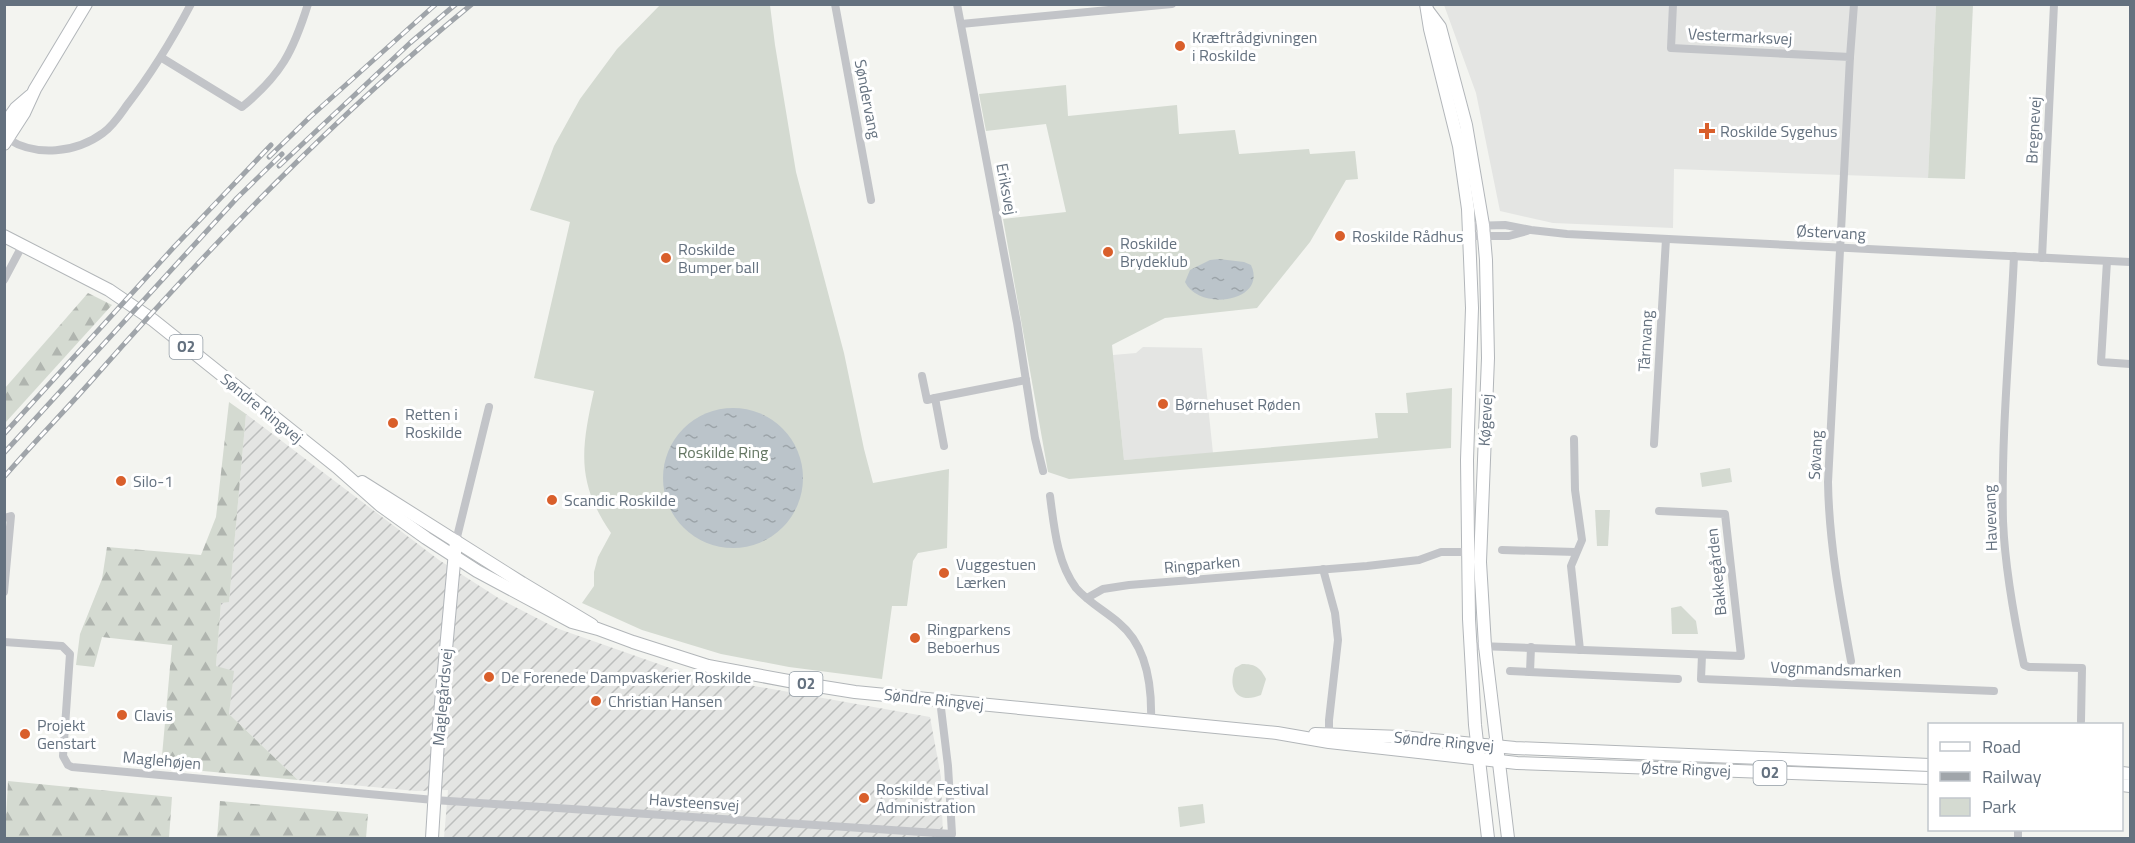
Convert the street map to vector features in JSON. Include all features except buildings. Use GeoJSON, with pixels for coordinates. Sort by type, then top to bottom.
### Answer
{"type":"FeatureCollection","features":[{"type":"Feature","properties":{"kind":"main road"},"geometry":{"type":"LineString","coordinates":[[6,141],[86,4]]}},
{"type":"Feature","properties":{"kind":"main road","name":"Køgevej"},"geometry":{"type":"LineString","coordinates":[[1427,7],[1440,27],[1466,125],[1484,231],[1488,358],[1474,552],[1471,645],[1476,744],[1488,838]]}},
{"type":"Feature","properties":{"kind":"main road","name":"Køgevej"},"geometry":{"type":"LineString","coordinates":[[1427,7],[1430,29],[1459,146],[1470,231],[1472,308],[1467,460],[1474,552],[1508,838]]}},
{"type":"Feature","properties":{"kind":"main road"},"geometry":{"type":"LineString","coordinates":[[4,125],[16,108],[33,93]]}},
{"type":"Feature","properties":{"kind":"main road","name":"Søndre Ringvej"},"geometry":{"type":"LineString","coordinates":[[4,236],[109,290],[153,320],[337,467],[380,505],[487,577],[572,622],[708,666],[855,692],[1329,738],[1479,760]]}},
{"type":"Feature","properties":{"kind":"main road","name":"Søndre Ringvej"},"geometry":{"type":"LineString","coordinates":[[337,467],[598,629]]}},
{"type":"Feature","properties":{"kind":"main road","name":"Maglegårdsvej"},"geometry":{"type":"LineString","coordinates":[[432,838],[456,541]]}},
{"type":"Feature","properties":{"kind":"main road","name":"Søndre Ringvej"},"geometry":{"type":"LineString","coordinates":[[1329,738],[1402,737],[1496,746],[1610,752]]}},
{"type":"Feature","properties":{"kind":"main road","name":"Østre Ringvej"},"geometry":{"type":"LineString","coordinates":[[1610,752],[1928,765]]}},
{"type":"Feature","properties":{"kind":"main road","name":"Østre Ringvej"},"geometry":{"type":"LineString","coordinates":[[1479,760],[1928,778]]}},
{"type":"Feature","properties":{"kind":"street"},"geometry":{"type":"LineString","coordinates":[[6,141],[40,151],[60,150],[84,144],[104,132],[162,58],[191,4]]}},
{"type":"Feature","properties":{"kind":"street"},"geometry":{"type":"LineString","coordinates":[[162,58],[242,107],[264,89],[284,63],[301,26],[308,4]]}},
{"type":"Feature","properties":{"kind":"street","name":"Søndervang"},"geometry":{"type":"LineString","coordinates":[[835,4],[871,200]]}},
{"type":"Feature","properties":{"kind":"street","name":"Eriksvej"},"geometry":{"type":"LineString","coordinates":[[957,4],[1015,312],[1035,438],[1043,471]]}},
{"type":"Feature","properties":{"kind":"street"},"geometry":{"type":"LineString","coordinates":[[961,24],[1115,7],[1173,4]]}},
{"type":"Feature","properties":{"kind":"street","name":"Vestermarksvej"},"geometry":{"type":"LineString","coordinates":[[1673,4],[1671,48],[1850,57]]}},
{"type":"Feature","properties":{"kind":"street"},"geometry":{"type":"LineString","coordinates":[[1840,248],[1854,4]]}},
{"type":"Feature","properties":{"kind":"street","name":"Bregnevej"},"geometry":{"type":"LineString","coordinates":[[2042,258],[2054,4]]}},
{"type":"Feature","properties":{"kind":"street","name":"Østervang"},"geometry":{"type":"LineString","coordinates":[[1470,231],[1509,236],[1531,230],[2130,262]]}},
{"type":"Feature","properties":{"kind":"street","name":"Tårnvang"},"geometry":{"type":"LineString","coordinates":[[1654,444],[1666,239]]}},
{"type":"Feature","properties":{"kind":"street"},"geometry":{"type":"LineString","coordinates":[[4,280],[22,246]]}},
{"type":"Feature","properties":{"kind":"street","name":"Søvang"},"geometry":{"type":"LineString","coordinates":[[1840,248],[1828,482],[1833,558],[1851,662]]}},
{"type":"Feature","properties":{"kind":"street","name":"Havevang"},"geometry":{"type":"LineString","coordinates":[[2014,256],[2003,479],[2003,523],[2008,573],[2024,665],[2082,668],[2081,721]]}},
{"type":"Feature","properties":{"kind":"street"},"geometry":{"type":"LineString","coordinates":[[2107,261],[2102,362],[2130,364]]}},
{"type":"Feature","properties":{"kind":"street"},"geometry":{"type":"LineString","coordinates":[[922,376],[927,400],[1026,380]]}},
{"type":"Feature","properties":{"kind":"street"},"geometry":{"type":"LineString","coordinates":[[935,398],[944,446]]}},
{"type":"Feature","properties":{"kind":"street"},"geometry":{"type":"LineString","coordinates":[[456,541],[489,407]]}},
{"type":"Feature","properties":{"kind":"street"},"geometry":{"type":"LineString","coordinates":[[1574,439],[1575,490],[1582,540],[1571,566],[1580,650]]}},
{"type":"Feature","properties":{"kind":"street"},"geometry":{"type":"LineString","coordinates":[[1050,496],[1061,558],[1077,588],[1121,625],[1143,659],[1149,680],[1151,720]]}},
{"type":"Feature","properties":{"kind":"street","name":"Bakkegården"},"geometry":{"type":"LineString","coordinates":[[1659,511],[1725,514],[1741,656],[1702,655]]}},
{"type":"Feature","properties":{"kind":"street"},"geometry":{"type":"LineString","coordinates":[[4,592],[8,517]]}},
{"type":"Feature","properties":{"kind":"street"},"geometry":{"type":"LineString","coordinates":[[1502,550],[1576,552]]}},
{"type":"Feature","properties":{"kind":"street","name":"Ringparken"},"geometry":{"type":"LineString","coordinates":[[1087,598],[1103,589],[1129,585],[1419,560],[1441,552],[1474,552]]}},
{"type":"Feature","properties":{"kind":"street"},"geometry":{"type":"LineString","coordinates":[[1323,569],[1335,613],[1338,640],[1329,738]]}},
{"type":"Feature","properties":{"kind":"street","name":"Maglehøjen"},"geometry":{"type":"LineString","coordinates":[[4,642],[62,646],[70,654],[63,756],[68,765],[72,767],[434,800]]}},
{"type":"Feature","properties":{"kind":"street"},"geometry":{"type":"LineString","coordinates":[[1471,645],[1702,655]]}},
{"type":"Feature","properties":{"kind":"street"},"geometry":{"type":"LineString","coordinates":[[1530,672],[1531,648]]}},
{"type":"Feature","properties":{"kind":"street","name":"Vognmandsmarken"},"geometry":{"type":"LineString","coordinates":[[1702,655],[1701,679],[1994,691]]}},
{"type":"Feature","properties":{"kind":"street"},"geometry":{"type":"LineString","coordinates":[[1510,671],[1678,679]]}},
{"type":"Feature","properties":{"kind":"street","name":"Havsteensvej"},"geometry":{"type":"LineString","coordinates":[[434,800],[901,835],[952,834],[948,766],[940,700]]}},
{"type":"Feature","properties":{"kind":"shaded area","name":"Roskilde Sygehus"},"geometry":{"type":"Polygon","coordinates":[[[1444,5],[1936,5],[1928,178],[1674,169],[1673,228],[1553,223],[1500,211],[1476,93],[1444,5]]]}},
{"type":"Feature","properties":{"kind":"shaded area","name":"Børnehuset Røden"},"geometry":{"type":"Polygon","coordinates":[[[1143,347],[1202,348],[1213,453],[1124,460],[1113,355],[1136,353],[1143,347]]]}},
{"type":"Feature","properties":{"kind":"shaded area"},"geometry":{"type":"Polygon","coordinates":[[[246,414],[439,560],[500,599],[556,628],[687,674],[930,717],[941,777],[943,838],[444,838],[448,790],[416,791],[298,780],[229,714],[233,672],[216,666],[221,603],[229,601],[246,414]]]}},
{"type":"Feature","properties":{"kind":"green space","name":"Roskilde Ring"},"geometry":{"type":"Polygon","coordinates":[[[660,5],[770,5],[796,172],[844,353],[873,483],[949,469],[947,548],[918,553],[913,561],[907,606],[892,606],[882,679],[789,667],[721,654],[642,630],[582,603],[594,586],[594,572],[598,557],[611,533],[592,497],[584,465],[586,430],[594,391],[534,378],[570,222],[530,210],[554,146],[580,99],[617,49],[660,5]]]}},
{"type":"Feature","properties":{"kind":"green space"},"geometry":{"type":"Polygon","coordinates":[[[1936,5],[1973,5],[1965,179],[1928,178],[1936,5]]]}},
{"type":"Feature","properties":{"kind":"green space"},"geometry":{"type":"Polygon","coordinates":[[[1066,85],[1068,116],[1177,105],[1179,134],[1235,130],[1239,154],[1309,149],[1310,154],[1355,151],[1358,179],[1346,180],[1310,242],[1257,308],[1165,318],[1112,345],[1124,460],[1378,438],[1375,413],[1408,413],[1406,393],[1452,388],[1451,448],[1069,479],[1048,472],[1003,219],[1066,212],[1046,124],[986,131],[979,94],[1066,85]]]}},
{"type":"Feature","properties":{"kind":"green space"},"geometry":{"type":"Polygon","coordinates":[[[88,293],[112,305],[5,423],[5,388],[88,293]]]}},
{"type":"Feature","properties":{"kind":"green space"},"geometry":{"type":"Polygon","coordinates":[[[229,402],[246,414],[229,602],[221,603],[216,666],[234,671],[229,714],[298,780],[161,767],[172,645],[102,637],[94,667],[76,665],[80,634],[102,579],[107,547],[201,555],[216,517],[229,402]]]}},
{"type":"Feature","properties":{"kind":"green space"},"geometry":{"type":"Polygon","coordinates":[[[1730,468],[1732,482],[1702,487],[1700,473],[1730,468]]]}},
{"type":"Feature","properties":{"kind":"green space"},"geometry":{"type":"Polygon","coordinates":[[[1595,510],[1610,510],[1608,546],[1597,546],[1595,510]]]}},
{"type":"Feature","properties":{"kind":"green space"},"geometry":{"type":"Polygon","coordinates":[[[1681,606],[1696,621],[1698,634],[1672,634],[1671,608],[1681,606]]]}},
{"type":"Feature","properties":{"kind":"green space"},"geometry":{"type":"Polygon","coordinates":[[[1242,664],[1257,667],[1264,675],[1266,679],[1261,695],[1246,698],[1236,693],[1232,682],[1233,676],[1235,668],[1242,664]]]}},
{"type":"Feature","properties":{"kind":"green space"},"geometry":{"type":"Polygon","coordinates":[[[8,781],[172,797],[169,838],[5,838],[8,781]]]}},
{"type":"Feature","properties":{"kind":"green space"},"geometry":{"type":"Polygon","coordinates":[[[220,801],[368,814],[366,838],[217,838],[220,801]]]}},
{"type":"Feature","properties":{"kind":"green space"},"geometry":{"type":"Polygon","coordinates":[[[1203,804],[1205,823],[1180,827],[1178,807],[1203,804]]]}},
{"type":"Feature","properties":{"kind":"water"},"geometry":{"type":"Polygon","coordinates":[[[1219,259],[1251,265],[1254,278],[1250,287],[1241,295],[1217,300],[1204,297],[1193,291],[1185,282],[1190,270],[1210,260],[1219,259]]]}},
{"type":"Feature","properties":{"kind":"water"},"geometry":{"type":"Polygon","coordinates":[[[733,408],[760,414],[772,420],[782,429],[791,439],[797,451],[803,478],[797,505],[791,517],[782,527],[772,536],[760,542],[733,548],[706,542],[694,536],[684,527],[675,517],[669,505],[663,478],[669,451],[675,439],[684,429],[694,420],[706,414],[733,408]]]}},
{"type":"Feature","properties":{"kind":"railway"},"geometry":{"type":"LineString","coordinates":[[269,157],[436,4]]}},
{"type":"Feature","properties":{"kind":"railway"},"geometry":{"type":"LineString","coordinates":[[279,166],[410,43],[456,4]]}},
{"type":"Feature","properties":{"kind":"railway"},"geometry":{"type":"LineString","coordinates":[[4,477],[228,231],[371,91],[472,4]]}},
{"type":"Feature","properties":{"kind":"railway"},"geometry":{"type":"LineString","coordinates":[[4,434],[174,247],[271,145]]}},
{"type":"Feature","properties":{"kind":"railway"},"geometry":{"type":"LineString","coordinates":[[4,453],[237,198],[282,154]]}},
{"type":"Feature","properties":{"kind":"place","name":"Kræftrådgivningen i Roskilde"},"geometry":{"type":"Point","coordinates":[1180,46]}},
{"type":"Feature","properties":{"kind":"place","name":"Roskilde Sygehus"},"geometry":{"type":"Point","coordinates":[1707,131]}},
{"type":"Feature","properties":{"kind":"place","name":"Roskilde Rådhus"},"geometry":{"type":"Point","coordinates":[1340,236]}},
{"type":"Feature","properties":{"kind":"place","name":"Roskilde Brydeklub"},"geometry":{"type":"Point","coordinates":[1108,252]}},
{"type":"Feature","properties":{"kind":"place","name":"Roskilde Bumper ball"},"geometry":{"type":"Point","coordinates":[666,258]}},
{"type":"Feature","properties":{"kind":"place","name":"Børnehuset Røden"},"geometry":{"type":"Point","coordinates":[1163,404]}},
{"type":"Feature","properties":{"kind":"place","name":"Retten i Roskilde"},"geometry":{"type":"Point","coordinates":[393,423]}},
{"type":"Feature","properties":{"kind":"place","name":"Silo-1"},"geometry":{"type":"Point","coordinates":[121,481]}},
{"type":"Feature","properties":{"kind":"place","name":"Scandic Roskilde"},"geometry":{"type":"Point","coordinates":[552,500]}},
{"type":"Feature","properties":{"kind":"place","name":"Vuggestuen Lærken"},"geometry":{"type":"Point","coordinates":[944,573]}},
{"type":"Feature","properties":{"kind":"place","name":"Ringparkens Beboerhus"},"geometry":{"type":"Point","coordinates":[915,638]}},
{"type":"Feature","properties":{"kind":"place","name":"De Forenede Dampvaskerier Roskilde"},"geometry":{"type":"Point","coordinates":[489,677]}},
{"type":"Feature","properties":{"kind":"place","name":"Christian Hansen"},"geometry":{"type":"Point","coordinates":[596,701]}},
{"type":"Feature","properties":{"kind":"place","name":"Clavis"},"geometry":{"type":"Point","coordinates":[122,715]}},
{"type":"Feature","properties":{"kind":"place","name":"Projekt Genstart"},"geometry":{"type":"Point","coordinates":[25,734]}},
{"type":"Feature","properties":{"kind":"place","name":"Roskilde Festival Administration"},"geometry":{"type":"Point","coordinates":[864,798]}}]}
